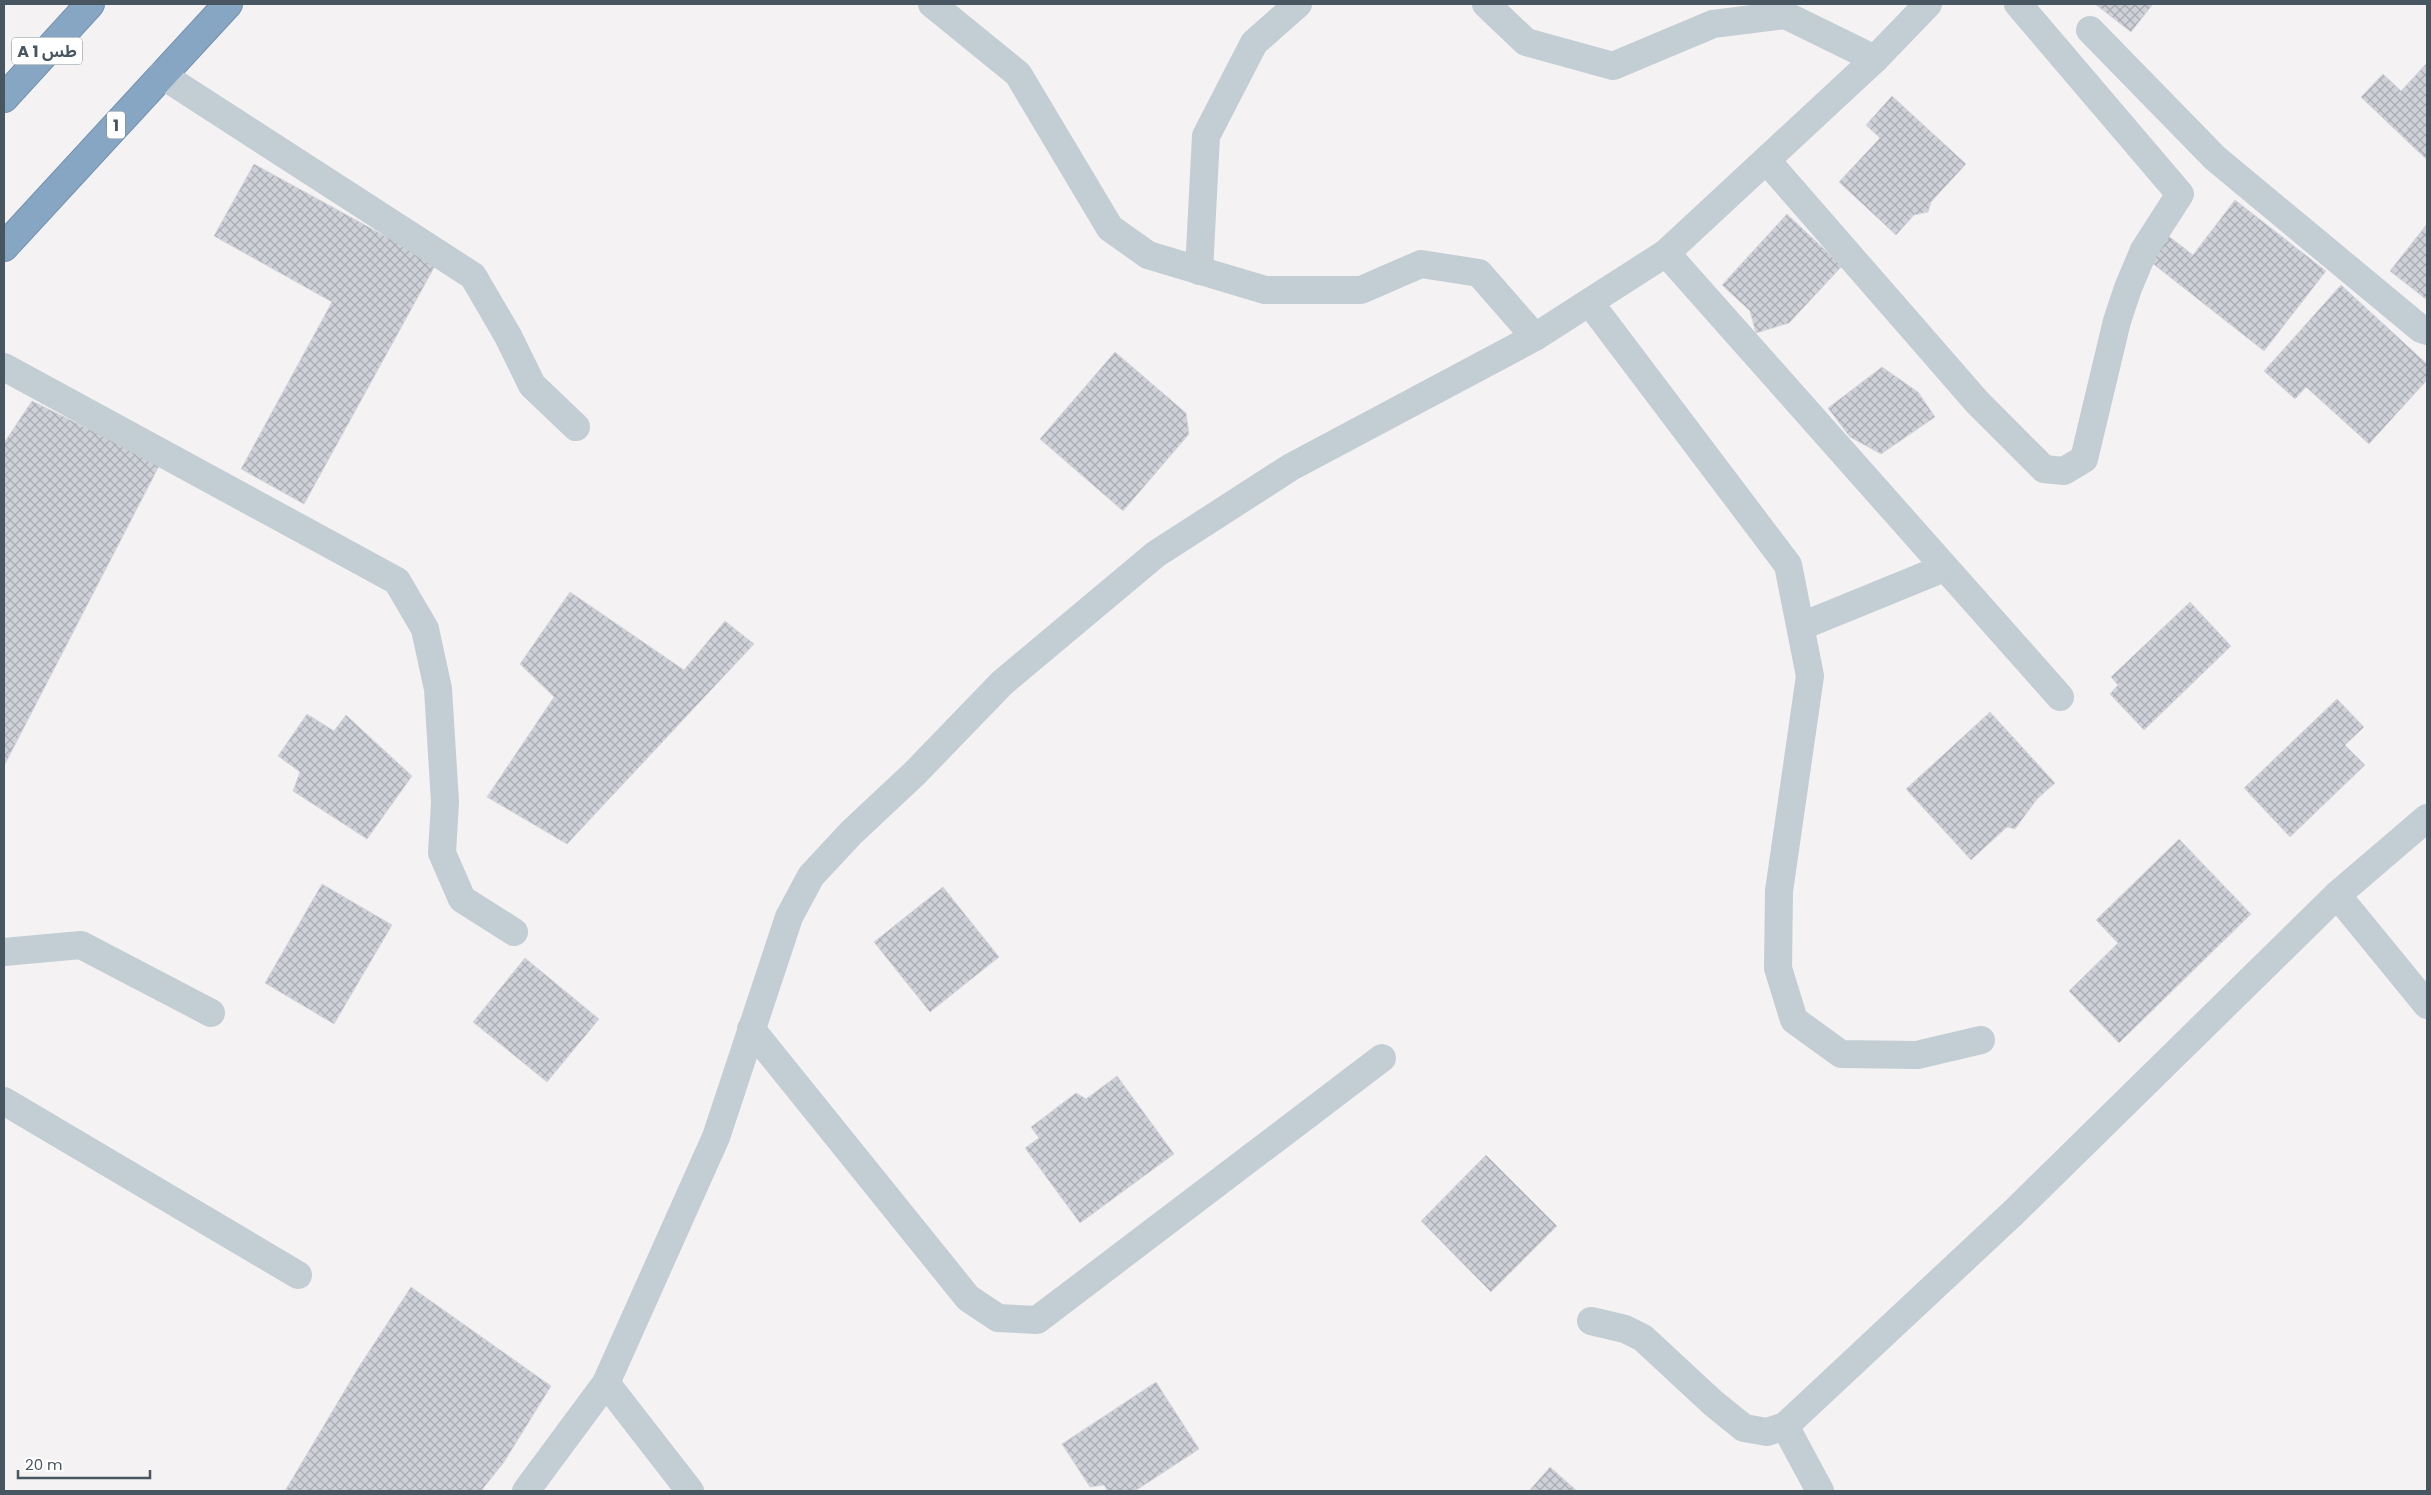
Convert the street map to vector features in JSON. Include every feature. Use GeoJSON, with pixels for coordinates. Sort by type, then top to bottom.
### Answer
{"type":"FeatureCollection","features":[{"type":"Feature","properties":{"kind":"highway","name":"A 1 طس"},"geometry":{"type":"LineString","coordinates":[[4,98],[90,4]]}},
{"type":"Feature","properties":{"kind":"highway","name":"1"},"geometry":{"type":"LineString","coordinates":[[4,247],[228,4]]}},
{"type":"Feature","properties":{"kind":"street"},"geometry":{"type":"LineString","coordinates":[[932,4],[1018,74],[1110,228],[1148,255],[1265,290],[1361,290],[1421,264],[1479,273],[1535,336]]}},
{"type":"Feature","properties":{"kind":"street"},"geometry":{"type":"LineString","coordinates":[[1199,271],[1206,136],[1254,43],[1298,4]]}},
{"type":"Feature","properties":{"kind":"street"},"geometry":{"type":"LineString","coordinates":[[1486,4],[1526,42],[1613,66],[1712,24],[1785,15],[1875,59]]}},
{"type":"Feature","properties":{"kind":"street"},"geometry":{"type":"LineString","coordinates":[[526,1491],[606,1383],[716,1137],[789,917],[811,876],[851,832],[915,773],[1002,684],[1156,554],[1291,467],[1535,336],[1590,303],[1666,253],[1875,59],[1928,4]]}},
{"type":"Feature","properties":{"kind":"street"},"geometry":{"type":"LineString","coordinates":[[1767,161],[1978,403],[2044,469],[2064,471],[2084,459],[2117,321],[2128,288],[2144,250],[2180,194],[2018,4]]}},
{"type":"Feature","properties":{"kind":"street"},"geometry":{"type":"LineString","coordinates":[[2090,30],[2215,158],[2427,331]]}},
{"type":"Feature","properties":{"kind":"street"},"geometry":{"type":"LineString","coordinates":[[162,75],[473,276],[508,336],[532,385],[576,426]]}},
{"type":"Feature","properties":{"kind":"street"},"geometry":{"type":"LineString","coordinates":[[1666,253],[2060,697]]}},
{"type":"Feature","properties":{"kind":"street"},"geometry":{"type":"LineString","coordinates":[[1590,303],[1788,565],[1802,626],[1810,676],[1779,891],[1778,968],[1794,1020],[1841,1054],[1918,1055],[1981,1040]]}},
{"type":"Feature","properties":{"kind":"street"},"geometry":{"type":"LineString","coordinates":[[4,368],[397,582],[425,629],[438,688],[445,802],[442,853],[462,899],[514,932]]}},
{"type":"Feature","properties":{"kind":"street"},"geometry":{"type":"LineString","coordinates":[[1802,626],[1944,568]]}},
{"type":"Feature","properties":{"kind":"street"},"geometry":{"type":"LineString","coordinates":[[1591,1321],[1625,1329],[1643,1338],[1713,1403],[1744,1428],[1767,1432],[1785,1426],[2013,1213],[2337,895],[2427,818]]}},
{"type":"Feature","properties":{"kind":"street"},"geometry":{"type":"LineString","coordinates":[[2337,895],[2427,1005]]}},
{"type":"Feature","properties":{"kind":"street"},"geometry":{"type":"LineString","coordinates":[[4,952],[81,945],[212,1013]]}},
{"type":"Feature","properties":{"kind":"street"},"geometry":{"type":"LineString","coordinates":[[751,1029],[968,1298],[998,1318],[1037,1320],[1382,1058]]}},
{"type":"Feature","properties":{"kind":"street"},"geometry":{"type":"LineString","coordinates":[[4,1101],[298,1275]]}},
{"type":"Feature","properties":{"kind":"street"},"geometry":{"type":"LineString","coordinates":[[606,1383],[690,1491]]}},
{"type":"Feature","properties":{"kind":"street"},"geometry":{"type":"LineString","coordinates":[[1785,1426],[1820,1491]]}},
{"type":"Feature","properties":{"kind":"building"},"geometry":{"type":"Polygon","coordinates":[[[2095,4],[2153,4],[2131,32],[2095,4]]]}},
{"type":"Feature","properties":{"kind":"building"},"geometry":{"type":"Polygon","coordinates":[[[2427,63],[2427,160],[2361,97],[2383,74],[2401,91],[2427,63]]]}},
{"type":"Feature","properties":{"kind":"building"},"geometry":{"type":"Polygon","coordinates":[[[1892,96],[1966,164],[1931,202],[1928,212],[1914,215],[1896,235],[1839,182],[1880,138],[1866,125],[1892,96]]]}},
{"type":"Feature","properties":{"kind":"building"},"geometry":{"type":"Polygon","coordinates":[[[254,164],[436,264],[304,504],[241,469],[332,302],[214,236],[254,164]]]}},
{"type":"Feature","properties":{"kind":"building"},"geometry":{"type":"Polygon","coordinates":[[[2235,200],[2326,271],[2264,351],[2147,259],[2166,234],[2193,255],[2235,200]]]}},
{"type":"Feature","properties":{"kind":"building"},"geometry":{"type":"Polygon","coordinates":[[[1787,214],[1842,266],[1789,323],[1756,333],[1750,311],[1722,285],[1787,214]]]}},
{"type":"Feature","properties":{"kind":"building"},"geometry":{"type":"Polygon","coordinates":[[[2427,224],[2427,300],[2390,271],[2427,224]]]}},
{"type":"Feature","properties":{"kind":"building"},"geometry":{"type":"Polygon","coordinates":[[[2341,285],[2427,364],[2427,380],[2369,444],[2306,387],[2295,399],[2264,371],[2341,285]]]}},
{"type":"Feature","properties":{"kind":"building"},"geometry":{"type":"Polygon","coordinates":[[[1115,352],[1186,413],[1189,434],[1123,511],[1040,439],[1115,352]]]}},
{"type":"Feature","properties":{"kind":"building"},"geometry":{"type":"Polygon","coordinates":[[[1882,367],[1918,392],[1935,417],[1881,454],[1850,437],[1828,408],[1882,367]]]}},
{"type":"Feature","properties":{"kind":"building"},"geometry":{"type":"Polygon","coordinates":[[[32,401],[160,464],[4,766],[4,443],[32,401]]]}},
{"type":"Feature","properties":{"kind":"building"},"geometry":{"type":"Polygon","coordinates":[[[570,592],[684,670],[725,621],[754,644],[567,844],[487,797],[554,697],[520,664],[570,592]]]}},
{"type":"Feature","properties":{"kind":"building"},"geometry":{"type":"Polygon","coordinates":[[[2190,602],[2231,646],[2144,730],[2110,694],[2118,685],[2111,677],[2190,602]]]}},
{"type":"Feature","properties":{"kind":"building"},"geometry":{"type":"Polygon","coordinates":[[[2337,699],[2364,727],[2345,745],[2365,765],[2290,837],[2244,788],[2337,699]]]}},
{"type":"Feature","properties":{"kind":"building"},"geometry":{"type":"Polygon","coordinates":[[[1990,712],[2055,783],[2037,799],[2015,829],[2007,827],[1971,860],[1906,789],[1990,712]]]}},
{"type":"Feature","properties":{"kind":"building"},"geometry":{"type":"Polygon","coordinates":[[[307,714],[334,731],[346,715],[412,776],[367,839],[293,791],[300,772],[278,756],[307,714]]]}},
{"type":"Feature","properties":{"kind":"building"},"geometry":{"type":"Polygon","coordinates":[[[2179,839],[2251,914],[2119,1043],[2069,991],[2118,943],[2096,920],[2179,839]]]}},
{"type":"Feature","properties":{"kind":"building"},"geometry":{"type":"Polygon","coordinates":[[[322,884],[392,925],[334,1024],[265,983],[322,884]]]}},
{"type":"Feature","properties":{"kind":"building"},"geometry":{"type":"Polygon","coordinates":[[[943,887],[999,957],[930,1012],[874,942],[943,887]]]}},
{"type":"Feature","properties":{"kind":"building"},"geometry":{"type":"Polygon","coordinates":[[[525,958],[599,1019],[547,1082],[473,1022],[525,958]]]}},
{"type":"Feature","properties":{"kind":"building"},"geometry":{"type":"Polygon","coordinates":[[[1117,1076],[1174,1154],[1080,1223],[1025,1148],[1039,1138],[1031,1127],[1076,1093],[1086,1099],[1117,1076]]]}},
{"type":"Feature","properties":{"kind":"building"},"geometry":{"type":"Polygon","coordinates":[[[1486,1155],[1557,1226],[1491,1292],[1421,1221],[1486,1155]]]}},
{"type":"Feature","properties":{"kind":"building"},"geometry":{"type":"Polygon","coordinates":[[[411,1287],[551,1386],[504,1462],[481,1491],[285,1491],[357,1370],[411,1287]]]}},
{"type":"Feature","properties":{"kind":"building"},"geometry":{"type":"Polygon","coordinates":[[[1156,1382],[1199,1449],[1135,1491],[1108,1491],[1104,1485],[1090,1487],[1062,1444],[1156,1382]]]}},
{"type":"Feature","properties":{"kind":"building"},"geometry":{"type":"Polygon","coordinates":[[[1550,1467],[1577,1491],[1529,1491],[1550,1467]]]}}]}
